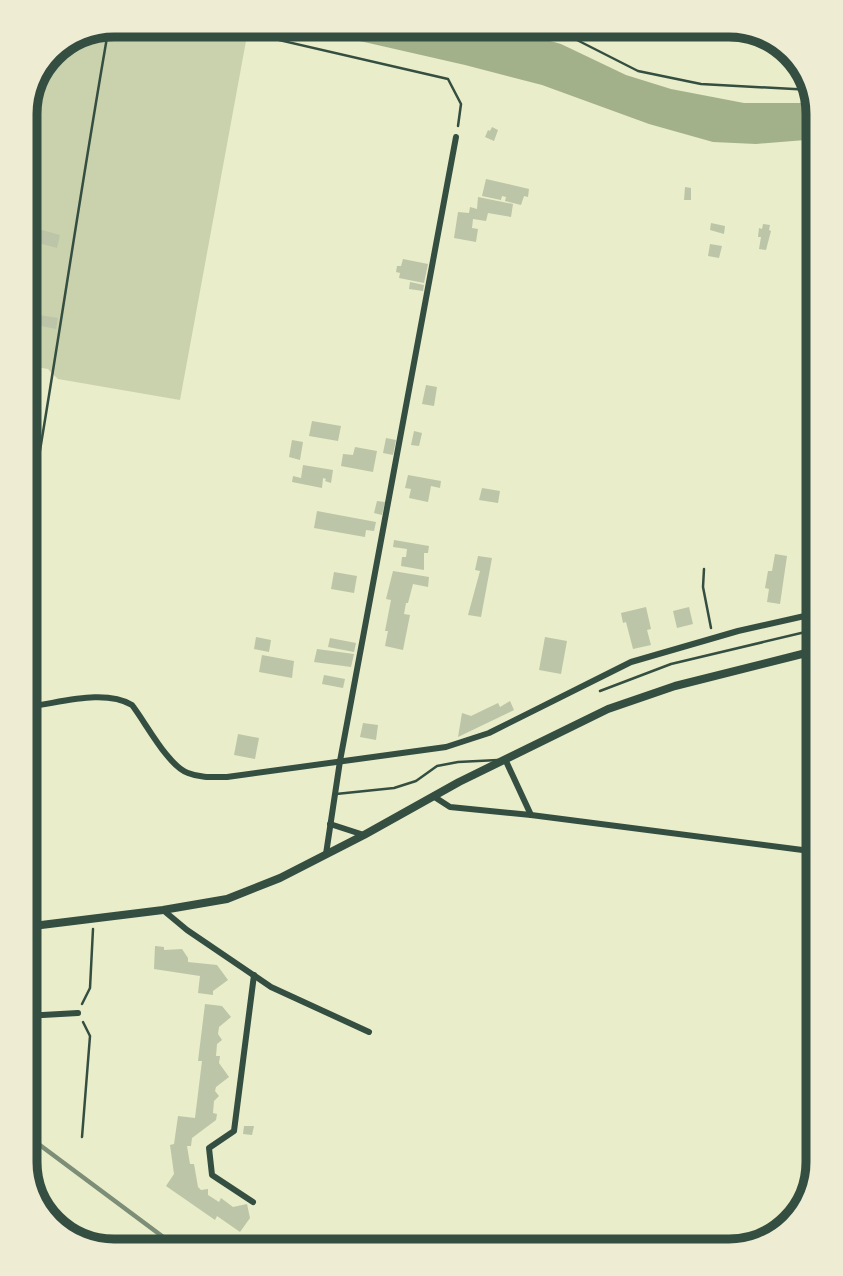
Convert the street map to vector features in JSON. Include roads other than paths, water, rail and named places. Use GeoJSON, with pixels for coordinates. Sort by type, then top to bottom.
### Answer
{"type":"FeatureCollection","features":[{"type":"Feature","properties":{"kind":"street"},"geometry":{"type":"LineString","coordinates":[[326,854],[340,761],[456,137]]}},
{"type":"Feature","properties":{"kind":"street"},"geometry":{"type":"LineString","coordinates":[[37,705],[102,697],[122,699],[132,705],[175,764],[186,773],[227,777],[446,747],[489,733],[631,662],[713,638],[806,616]]}},
{"type":"Feature","properties":{"kind":"street"},"geometry":{"type":"LineString","coordinates":[[37,925],[227,900],[280,878],[433,796],[608,709],[675,686],[806,653]]}},
{"type":"Feature","properties":{"kind":"street"},"geometry":{"type":"LineString","coordinates":[[505,759],[531,815]]}},
{"type":"Feature","properties":{"kind":"street"},"geometry":{"type":"LineString","coordinates":[[433,796],[450,807],[806,850]]}},
{"type":"Feature","properties":{"kind":"street"},"geometry":{"type":"LineString","coordinates":[[330,824],[364,835]]}},
{"type":"Feature","properties":{"kind":"street"},"geometry":{"type":"LineString","coordinates":[[163,910],[187,930],[271,987],[369,1032]]}},
{"type":"Feature","properties":{"kind":"street"},"geometry":{"type":"LineString","coordinates":[[253,1202],[212,1175],[209,1148],[234,1131],[254,975]]}},
{"type":"Feature","properties":{"kind":"street"},"geometry":{"type":"LineString","coordinates":[[37,1015],[78,1013]]}},
{"type":"Feature","properties":{"kind":"lane"},"geometry":{"type":"LineString","coordinates":[[37,470],[58,350],[75,218],[107,37]]}},
{"type":"Feature","properties":{"kind":"lane"},"geometry":{"type":"LineString","coordinates":[[335,794],[394,788],[416,781],[437,766],[505,759]]}},
{"type":"Feature","properties":{"kind":"railway"},"geometry":{"type":"LineString","coordinates":[[37,1143],[166,1239]]}}]}
